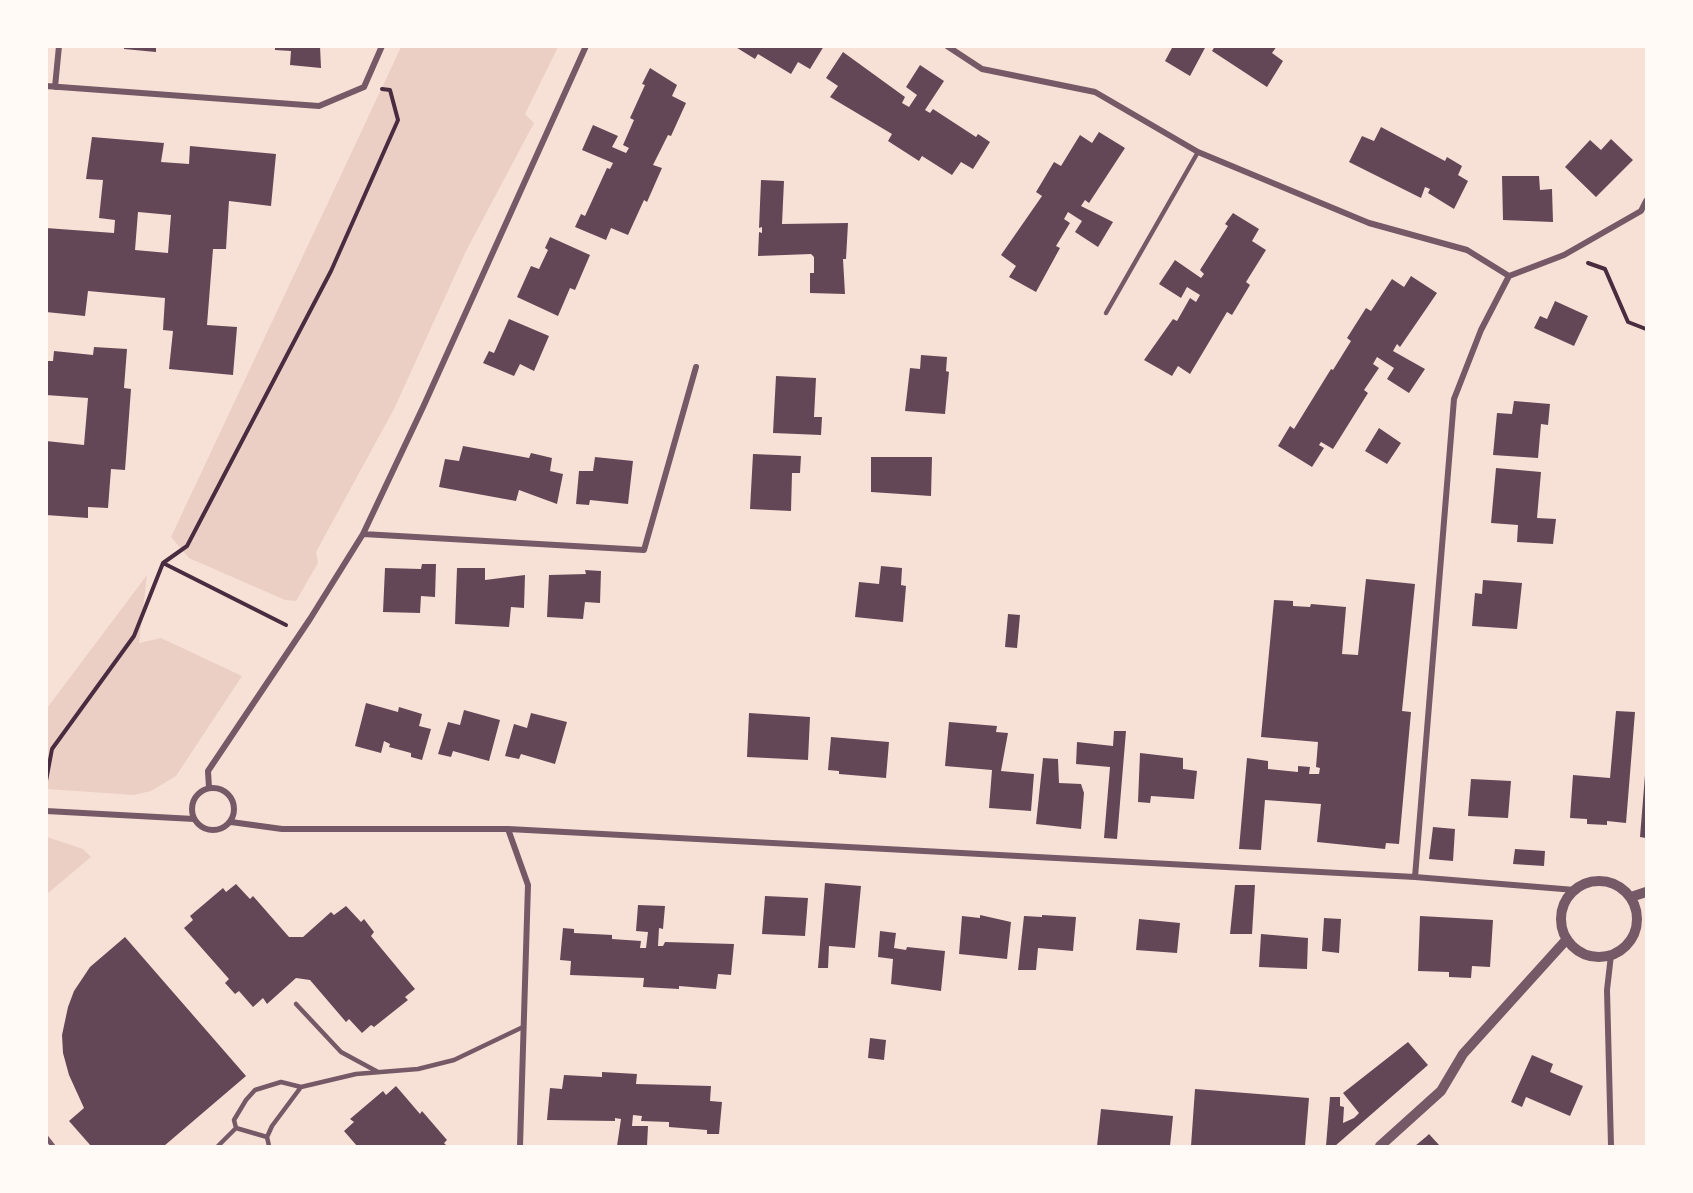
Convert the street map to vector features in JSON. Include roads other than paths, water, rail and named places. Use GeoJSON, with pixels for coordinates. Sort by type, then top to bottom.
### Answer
{"type":"FeatureCollection","features":[{"type":"Feature","properties":{"kind":"street"},"geometry":{"type":"LineString","coordinates":[[55,87],[59,46]]}},
{"type":"Feature","properties":{"kind":"street"},"geometry":{"type":"LineString","coordinates":[[46,86],[320,106],[363,87],[382,46]]}},
{"type":"Feature","properties":{"kind":"street"},"geometry":{"type":"LineString","coordinates":[[209,788],[208,771],[301,633],[363,534],[424,405],[586,46]]}},
{"type":"Feature","properties":{"kind":"street"},"geometry":{"type":"LineString","coordinates":[[947,46],[982,69],[1095,92],[1198,152],[1369,223],[1467,250],[1509,276]]}},
{"type":"Feature","properties":{"kind":"street"},"geometry":{"type":"LineString","coordinates":[[1415,877],[1454,399],[1481,330],[1509,276],[1564,255],[1641,211],[1647,201]]}},
{"type":"Feature","properties":{"kind":"street"},"geometry":{"type":"LineString","coordinates":[[363,534],[644,550],[696,367]]}},
{"type":"Feature","properties":{"kind":"street"},"geometry":{"type":"LineString","coordinates":[[209,788],[223,790],[233,801],[234,815],[226,827],[212,831],[201,827],[194,819],[192,806],[198,794],[209,788]]}},
{"type":"Feature","properties":{"kind":"street"},"geometry":{"type":"LineString","coordinates":[[46,811],[194,819]]}},
{"type":"Feature","properties":{"kind":"street"},"geometry":{"type":"LineString","coordinates":[[231,822],[282,829],[508,830],[1415,877],[1575,890]]}},
{"type":"Feature","properties":{"kind":"street"},"geometry":{"type":"LineString","coordinates":[[508,830],[528,885],[520,1146]]}},
{"type":"Feature","properties":{"kind":"street"},"geometry":{"type":"LineString","coordinates":[[1605,882],[1622,888],[1631,897],[1642,920],[1630,941],[1611,955],[1586,955],[1567,939],[1561,918],[1568,897],[1575,890],[1586,883],[1605,882]]}},
{"type":"Feature","properties":{"kind":"street"},"geometry":{"type":"LineString","coordinates":[[1631,897],[1647,892]]}},
{"type":"Feature","properties":{"kind":"street"},"geometry":{"type":"LineString","coordinates":[[1380,1146],[1441,1091],[1463,1054],[1567,939]]}},
{"type":"Feature","properties":{"kind":"street"},"geometry":{"type":"LineString","coordinates":[[1611,955],[1607,990],[1611,1146]]}},
{"type":"Feature","properties":{"kind":"lane"},"geometry":{"type":"LineString","coordinates":[[1106,313],[1198,152]]}},
{"type":"Feature","properties":{"kind":"lane"},"geometry":{"type":"LineString","coordinates":[[296,1004],[341,1052],[378,1071]]}},
{"type":"Feature","properties":{"kind":"lane"},"geometry":{"type":"LineString","coordinates":[[268,1146],[267,1137],[272,1126],[301,1087],[316,1081],[378,1071],[418,1069],[454,1060],[523,1027]]}},
{"type":"Feature","properties":{"kind":"lane"},"geometry":{"type":"LineString","coordinates":[[236,1128],[234,1120],[255,1090],[281,1082],[301,1087]]}},
{"type":"Feature","properties":{"kind":"lane"},"geometry":{"type":"LineString","coordinates":[[236,1128],[267,1137]]}},
{"type":"Feature","properties":{"kind":"lane"},"geometry":{"type":"LineString","coordinates":[[218,1146],[236,1128]]}},
{"type":"Feature","properties":{"kind":"lane"},"geometry":{"type":"LineString","coordinates":[[46,1137],[53,1146]]}}]}
